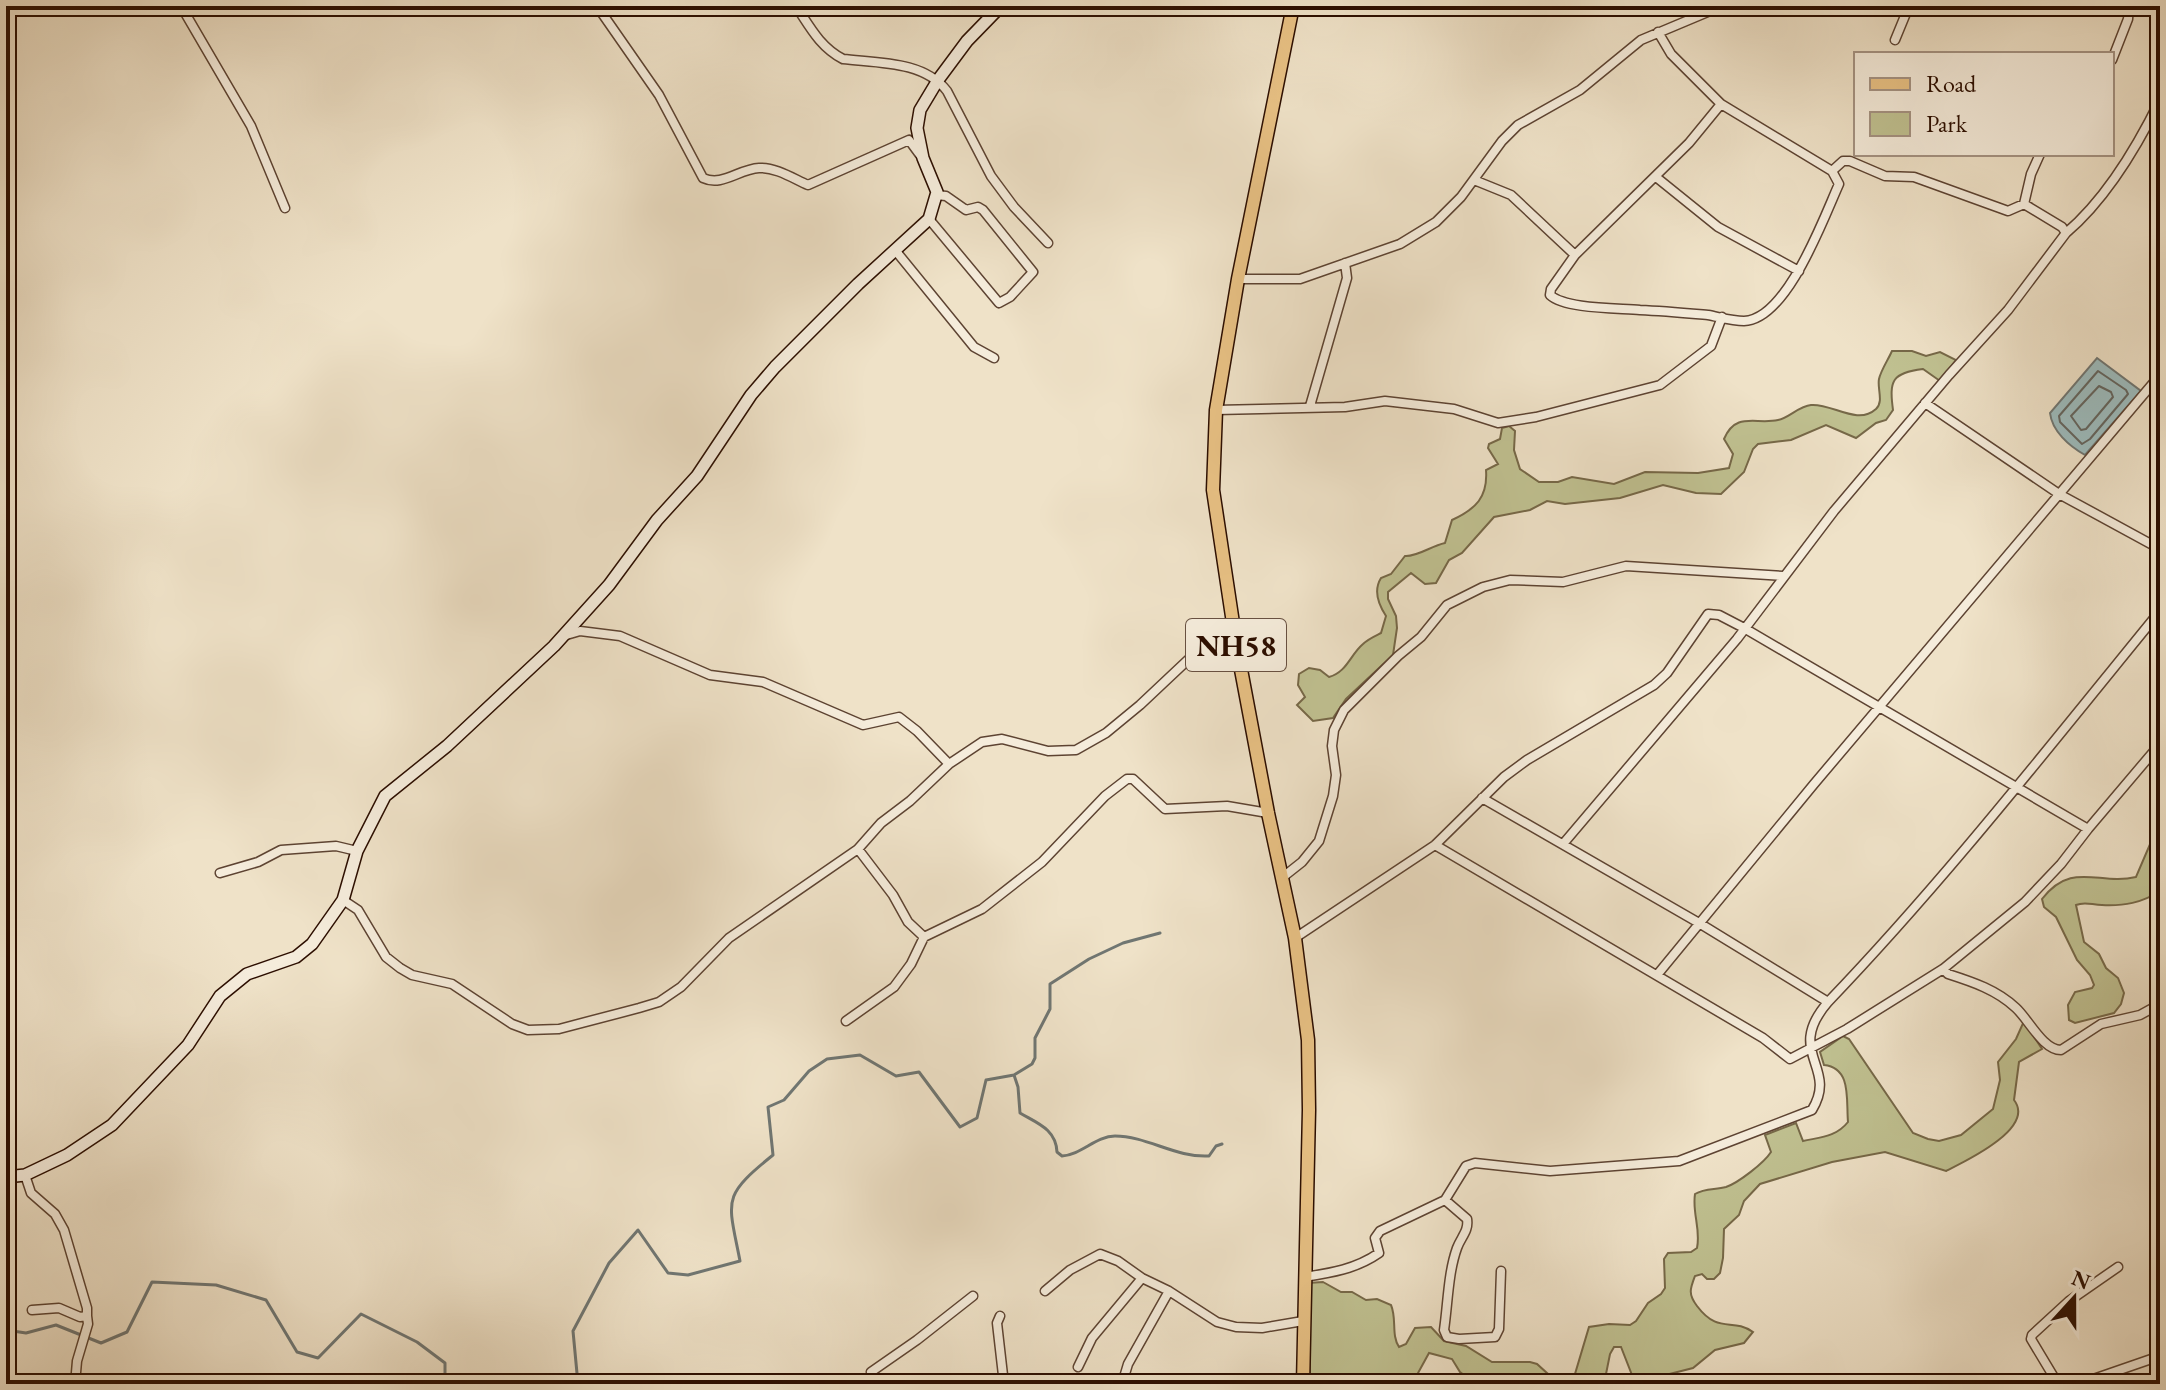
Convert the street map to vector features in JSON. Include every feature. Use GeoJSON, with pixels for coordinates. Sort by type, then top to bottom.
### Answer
{"type":"FeatureCollection","features":[{"type":"Feature","properties":{"kind":"main road","name":"NH58"},"geometry":{"type":"LineString","coordinates":[[1293,6],[1238,279],[1216,410],[1213,490],[1236,643],[1295,938],[1308,1040],[1303,1384]]}},
{"type":"Feature","properties":{"kind":"street"},"geometry":{"type":"LineString","coordinates":[[181,6],[251,126],[285,208]]}},
{"type":"Feature","properties":{"kind":"street"},"geometry":{"type":"LineString","coordinates":[[597,6],[659,95],[703,178],[708,181],[716,182],[762,168],[808,185],[909,140],[923,158]]}},
{"type":"Feature","properties":{"kind":"street"},"geometry":{"type":"LineString","coordinates":[[796,6],[819,41],[833,54],[843,59],[915,69],[938,80],[947,91],[991,176],[1014,207],[1048,243]]}},
{"type":"Feature","properties":{"kind":"street"},"geometry":{"type":"LineString","coordinates":[[6,1177],[25,1175],[67,1155],[112,1125],[188,1045],[220,996],[247,974],[296,957],[312,944],[343,900],[357,851],[385,796],[447,746],[562,636],[609,585],[657,520],[697,476],[751,395],[797,343],[929,219],[937,192],[923,158],[917,128],[920,110],[967,41],[1001,6]]}},
{"type":"Feature","properties":{"kind":"street"},"geometry":{"type":"LineString","coordinates":[[1238,279],[1300,279],[1400,244],[1436,222],[1518,125],[1580,90],[1641,40],[1722,6]]}},
{"type":"Feature","properties":{"kind":"street"},"geometry":{"type":"LineString","coordinates":[[1895,40],[1909,6]]}},
{"type":"Feature","properties":{"kind":"street"},"geometry":{"type":"LineString","coordinates":[[2114,55],[2128,19],[2129,6]]}},
{"type":"Feature","properties":{"kind":"street"},"geometry":{"type":"LineString","coordinates":[[1658,32],[1671,54],[1721,104],[1832,171],[1839,184],[1799,271],[1785,294],[1754,319],[1744,321],[1553,299],[1551,289],[1575,255],[1689,143],[1721,104]]}},
{"type":"Feature","properties":{"kind":"street"},"geometry":{"type":"LineString","coordinates":[[1563,844],[1666,725],[1834,511],[2008,310],[2126,159],[2160,100]]}},
{"type":"Feature","properties":{"kind":"street"},"geometry":{"type":"LineString","coordinates":[[2024,204],[2039,156]]}},
{"type":"Feature","properties":{"kind":"street"},"geometry":{"type":"LineString","coordinates":[[1832,171],[1843,161],[1850,161],[1885,176],[1914,177],[2008,211],[2024,204]]}},
{"type":"Feature","properties":{"kind":"street"},"geometry":{"type":"LineString","coordinates":[[1656,177],[1718,227],[1799,271]]}},
{"type":"Feature","properties":{"kind":"street"},"geometry":{"type":"LineString","coordinates":[[1474,180],[1511,195],[1575,255]]}},
{"type":"Feature","properties":{"kind":"street"},"geometry":{"type":"LineString","coordinates":[[929,219],[999,303],[1010,297],[1033,272],[983,210],[978,207],[966,210],[946,196],[936,195]]}},
{"type":"Feature","properties":{"kind":"street"},"geometry":{"type":"LineString","coordinates":[[2024,204],[2052,220],[2066,233]]}},
{"type":"Feature","properties":{"kind":"street"},"geometry":{"type":"LineString","coordinates":[[895,250],[974,347],[994,358]]}},
{"type":"Feature","properties":{"kind":"street"},"geometry":{"type":"LineString","coordinates":[[1310,406],[1347,278],[1345,263]]}},
{"type":"Feature","properties":{"kind":"street"},"geometry":{"type":"LineString","coordinates":[[1216,410],[1345,407],[1385,401],[1454,409],[1498,423],[1536,417],[1660,385],[1711,346],[1722,317]]}},
{"type":"Feature","properties":{"kind":"street"},"geometry":{"type":"LineString","coordinates":[[1657,975],[2160,375]]}},
{"type":"Feature","properties":{"kind":"street"},"geometry":{"type":"LineString","coordinates":[[1925,403],[2059,494],[2160,549]]}},
{"type":"Feature","properties":{"kind":"street"},"geometry":{"type":"LineString","coordinates":[[1283,877],[1302,862],[1319,841],[1336,775],[1332,746],[1334,730],[1344,710],[1421,637],[1447,605],[1483,587],[1510,580],[1563,582],[1626,566],[1783,576]]}},
{"type":"Feature","properties":{"kind":"street"},"geometry":{"type":"LineString","coordinates":[[1304,1282],[1370,1260],[1379,1253],[1375,1238],[1380,1231],[1445,1200],[1466,1166],[1475,1163],[1550,1171],[1679,1161],[1812,1110],[1820,1083],[1810,1050],[1809,1033],[1815,1017],[1871,957],[2017,787],[2160,611]]}},
{"type":"Feature","properties":{"kind":"street"},"geometry":{"type":"LineString","coordinates":[[1295,938],[1435,845],[1482,798],[1527,760],[1654,685],[1667,673],[1708,614],[1719,615],[1744,628],[2088,829]]}},
{"type":"Feature","properties":{"kind":"street"},"geometry":{"type":"LineString","coordinates":[[562,636],[580,631],[620,636],[710,675],[763,682],[863,725],[899,717],[949,764]]}},
{"type":"Feature","properties":{"kind":"street"},"geometry":{"type":"LineString","coordinates":[[343,900],[358,910],[386,957],[412,975],[452,984],[512,1024],[528,1030],[559,1029],[659,1002],[681,987],[729,938],[858,849],[881,823],[949,764],[982,742],[1002,739],[1048,751],[1076,750],[1117,723],[1191,657],[1206,648],[1236,643]]}},
{"type":"Feature","properties":{"kind":"street"},"geometry":{"type":"LineString","coordinates":[[1435,845],[1763,1038],[1786,1058],[1795,1058],[1943,969],[2025,902],[2160,744]]}},
{"type":"Feature","properties":{"kind":"street"},"geometry":{"type":"LineString","coordinates":[[846,1021],[894,987],[911,964],[924,937],[982,909],[1022,879],[1063,842],[1105,796],[1127,779],[1133,779],[1165,809],[1227,806],[1268,813]]}},
{"type":"Feature","properties":{"kind":"street"},"geometry":{"type":"LineString","coordinates":[[1482,798],[1699,923],[1828,1002]]}},
{"type":"Feature","properties":{"kind":"street"},"geometry":{"type":"LineString","coordinates":[[220,873],[291,848],[336,846],[357,851]]}},
{"type":"Feature","properties":{"kind":"street"},"geometry":{"type":"LineString","coordinates":[[858,849],[893,895],[908,922],[924,937]]}},
{"type":"Feature","properties":{"kind":"street"},"geometry":{"type":"LineString","coordinates":[[1943,969],[1948,974],[1996,993],[2013,1005],[2054,1050],[2061,1050],[2101,1024],[2140,1015],[2160,1004]]}},
{"type":"Feature","properties":{"kind":"street"},"geometry":{"type":"LineString","coordinates":[[25,1175],[31,1193],[55,1214],[64,1230],[87,1308],[84,1343],[77,1361],[75,1384]]}},
{"type":"Feature","properties":{"kind":"street"},"geometry":{"type":"LineString","coordinates":[[1445,1200],[1468,1223],[1458,1245],[1450,1279],[1444,1330],[1447,1337],[1495,1337],[1498,1333],[1501,1271]]}},
{"type":"Feature","properties":{"kind":"street"},"geometry":{"type":"LineString","coordinates":[[1045,1291],[1070,1270],[1100,1254],[1118,1261],[1217,1322],[1236,1327],[1262,1328],[1304,1318]]}},
{"type":"Feature","properties":{"kind":"street"},"geometry":{"type":"LineString","coordinates":[[2058,1384],[2031,1339],[2032,1335],[2069,1301],[2118,1267]]}},
{"type":"Feature","properties":{"kind":"street"},"geometry":{"type":"LineString","coordinates":[[1078,1367],[1092,1338],[1142,1278]]}},
{"type":"Feature","properties":{"kind":"street"},"geometry":{"type":"LineString","coordinates":[[1122,1384],[1128,1364],[1169,1291]]}},
{"type":"Feature","properties":{"kind":"street"},"geometry":{"type":"LineString","coordinates":[[871,1372],[973,1296]]}},
{"type":"Feature","properties":{"kind":"street"},"geometry":{"type":"LineString","coordinates":[[32,1310],[59,1308],[80,1317],[87,1316]]}},
{"type":"Feature","properties":{"kind":"street"},"geometry":{"type":"LineString","coordinates":[[1000,1316],[997,1323],[1004,1384]]}},
{"type":"Feature","properties":{"kind":"street"},"geometry":{"type":"LineString","coordinates":[[2079,1384],[2160,1356]]}},
{"type":"Feature","properties":{"kind":"green space"},"geometry":{"type":"Polygon","coordinates":[[[1892,351],[1912,351],[1926,356],[1940,352],[1956,360],[1940,381],[1923,369],[1899,376],[1893,385],[1893,410],[1886,420],[1876,423],[1856,438],[1826,425],[1791,440],[1758,444],[1744,472],[1721,494],[1696,493],[1663,485],[1620,498],[1565,504],[1547,501],[1530,510],[1494,517],[1462,553],[1449,560],[1436,583],[1425,584],[1411,573],[1388,592],[1397,628],[1393,655],[1346,699],[1333,718],[1313,721],[1297,705],[1305,697],[1298,685],[1299,674],[1309,668],[1320,670],[1329,677],[1335,675],[1365,642],[1381,633],[1386,616],[1378,597],[1381,578],[1391,574],[1405,556],[1445,543],[1452,520],[1479,501],[1485,488],[1486,470],[1498,464],[1488,448],[1489,444],[1500,439],[1502,428],[1509,426],[1515,431],[1514,450],[1520,469],[1539,482],[1558,482],[1572,477],[1614,484],[1645,472],[1698,473],[1729,468],[1733,454],[1724,439],[1734,425],[1741,422],[1778,420],[1811,405],[1853,415],[1869,414],[1876,409],[1880,403],[1879,379],[1892,351]]]}},
{"type":"Feature","properties":{"kind":"green space"},"geometry":{"type":"Polygon","coordinates":[[[2160,821],[2160,891],[2140,901],[2125,904],[2076,905],[2084,942],[2099,954],[2106,968],[2118,978],[2124,993],[2114,1013],[2075,1023],[2069,1020],[2068,1005],[2075,992],[2094,985],[2077,960],[2056,917],[2044,907],[2042,899],[2053,887],[2075,877],[2136,877],[2160,821]]]}},
{"type":"Feature","properties":{"kind":"green space"},"geometry":{"type":"Polygon","coordinates":[[[2024,1021],[2042,1049],[2019,1062],[2014,1100],[2018,1111],[2015,1122],[1996,1142],[1946,1171],[1885,1152],[1832,1162],[1760,1184],[1744,1201],[1739,1215],[1724,1229],[1720,1273],[1714,1279],[1707,1279],[1702,1274],[1695,1276],[1691,1288],[1694,1302],[1712,1320],[1753,1332],[1744,1343],[1715,1350],[1693,1368],[1646,1380],[1632,1375],[1621,1347],[1614,1347],[1604,1384],[1572,1384],[1589,1327],[1630,1325],[1636,1321],[1648,1303],[1665,1288],[1664,1259],[1668,1253],[1691,1252],[1697,1248],[1695,1194],[1731,1185],[1757,1167],[1771,1152],[1765,1135],[1796,1123],[1803,1141],[1833,1134],[1848,1122],[1846,1086],[1839,1072],[1824,1065],[1820,1052],[1843,1036],[1849,1039],[1913,1133],[1939,1141],[1961,1135],[1993,1109],[2000,1080],[1998,1062],[2016,1039],[2024,1021]]]}},
{"type":"Feature","properties":{"kind":"green space"},"geometry":{"type":"Polygon","coordinates":[[[1323,1282],[1341,1292],[1352,1292],[1366,1300],[1377,1299],[1391,1305],[1399,1347],[1406,1344],[1415,1328],[1431,1327],[1444,1341],[1466,1346],[1492,1362],[1537,1364],[1554,1384],[1476,1384],[1460,1372],[1452,1359],[1429,1353],[1412,1384],[1310,1384],[1308,1283],[1323,1282]]]}},
{"type":"Feature","properties":{"kind":"water"},"geometry":{"type":"Polygon","coordinates":[[[2097,358],[2141,391],[2085,455],[2062,437],[2050,413],[2097,358]]]}},
{"type":"Feature","properties":{"kind":"waterway"},"geometry":{"type":"LineString","coordinates":[[578,1384],[573,1331],[609,1263],[638,1230],[668,1273],[688,1275],[740,1261],[731,1211],[732,1200],[744,1181],[773,1155],[768,1107],[784,1100],[809,1071],[827,1059],[860,1055],[896,1076],[919,1072],[960,1127],[977,1118],[986,1080],[1014,1075],[1032,1064],[1035,1038],[1050,1009],[1050,984],[1089,959],[1123,943],[1160,933]]}},
{"type":"Feature","properties":{"kind":"waterway"},"geometry":{"type":"LineString","coordinates":[[1014,1075],[1020,1113],[1049,1132],[1057,1152],[1062,1156],[1115,1136],[1139,1139],[1197,1156],[1209,1156],[1216,1146],[1222,1144]]}},
{"type":"Feature","properties":{"kind":"waterway"},"geometry":{"type":"LineString","coordinates":[[6,1330],[26,1333],[56,1325],[101,1343],[127,1332],[152,1282],[216,1285],[266,1300],[297,1352],[318,1358],[361,1314],[417,1342],[445,1363],[445,1384]]}}]}
